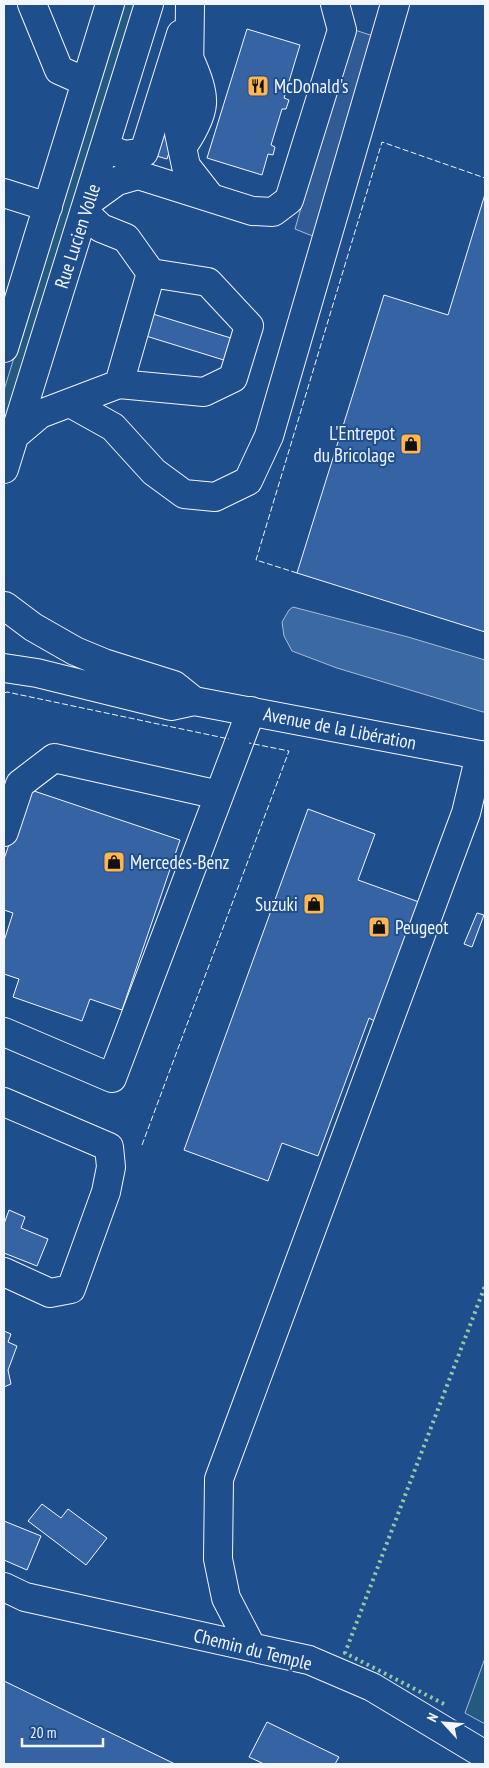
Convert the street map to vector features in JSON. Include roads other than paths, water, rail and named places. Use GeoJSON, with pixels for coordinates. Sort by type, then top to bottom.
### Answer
{"type":"FeatureCollection","features":[{"type":"Feature","properties":{"kind":"street"},"geometry":{"type":"LineString","coordinates":[[32,4],[59,70],[86,82]]}},
{"type":"Feature","properties":{"kind":"street"},"geometry":{"type":"LineString","coordinates":[[4,348],[110,4]]}},
{"type":"Feature","properties":{"kind":"street","name":"Rue Lucien Volle"},"geometry":{"type":"LineString","coordinates":[[4,469],[150,4]]}},
{"type":"Feature","properties":{"kind":"street"},"geometry":{"type":"LineString","coordinates":[[335,4],[342,30]]}},
{"type":"Feature","properties":{"kind":"street"},"geometry":{"type":"LineString","coordinates":[[14,436],[40,414],[119,384],[204,392],[233,378],[249,326],[208,282],[151,273],[126,238],[101,228],[86,207],[117,181],[138,175],[252,210],[273,212],[289,200],[342,30],[356,4]]}},
{"type":"Feature","properties":{"kind":"street"},"geometry":{"type":"LineString","coordinates":[[70,402],[113,426],[154,472],[184,494],[215,497],[248,481],[269,436],[395,4]]}},
{"type":"Feature","properties":{"kind":"street"},"geometry":{"type":"LineString","coordinates":[[104,148],[125,155],[144,152],[191,5]]}},
{"type":"Feature","properties":{"kind":"street"},"geometry":{"type":"LineString","coordinates":[[191,5],[189,75],[179,102],[180,133],[186,166],[211,198]]}},
{"type":"Feature","properties":{"kind":"street"},"geometry":{"type":"LineString","coordinates":[[4,193],[48,206]]}},
{"type":"Feature","properties":{"kind":"street"},"geometry":{"type":"LineString","coordinates":[[119,384],[151,273]]}},
{"type":"Feature","properties":{"kind":"street"},"geometry":{"type":"LineString","coordinates":[[4,614],[33,627],[75,651],[104,663],[174,684],[194,702]]}},
{"type":"Feature","properties":{"kind":"street","name":"Avenue de la Libération"},"geometry":{"type":"LineString","coordinates":[[4,668],[46,675],[171,706],[194,702],[251,711],[483,756]]}},
{"type":"Feature","properties":{"kind":"street"},"geometry":{"type":"LineString","coordinates":[[4,1032],[112,1078],[251,711]]}},
{"type":"Feature","properties":{"kind":"street"},"geometry":{"type":"LineString","coordinates":[[251,1646],[226,1598],[218,1559],[219,1479],[466,813],[483,756]]}},
{"type":"Feature","properties":{"kind":"street"},"geometry":{"type":"LineString","coordinates":[[4,832],[20,784],[54,758],[219,795]]}},
{"type":"Feature","properties":{"kind":"street"},"geometry":{"type":"LineString","coordinates":[[4,1102],[109,1147],[111,1167],[106,1192],[71,1289],[50,1292],[4,1272]]}},
{"type":"Feature","properties":{"kind":"street","name":"Chemin du Temple"},"geometry":{"type":"LineString","coordinates":[[4,1587],[25,1597],[309,1660],[372,1687],[485,1755]]}},
{"type":"Feature","properties":{"kind":"place","name":"McDonald's"},"geometry":{"type":"Point","coordinates":[258,86]}},
{"type":"Feature","properties":{"kind":"place","name":"L'Entrepot du Bricolage"},"geometry":{"type":"Point","coordinates":[411,444]}},
{"type":"Feature","properties":{"kind":"place","name":"Mercedes-Benz"},"geometry":{"type":"Point","coordinates":[114,862]}},
{"type":"Feature","properties":{"kind":"place","name":"Suzuki"},"geometry":{"type":"Point","coordinates":[314,904]}},
{"type":"Feature","properties":{"kind":"place","name":"Peugeot"},"geometry":{"type":"Point","coordinates":[379,927]}}]}
